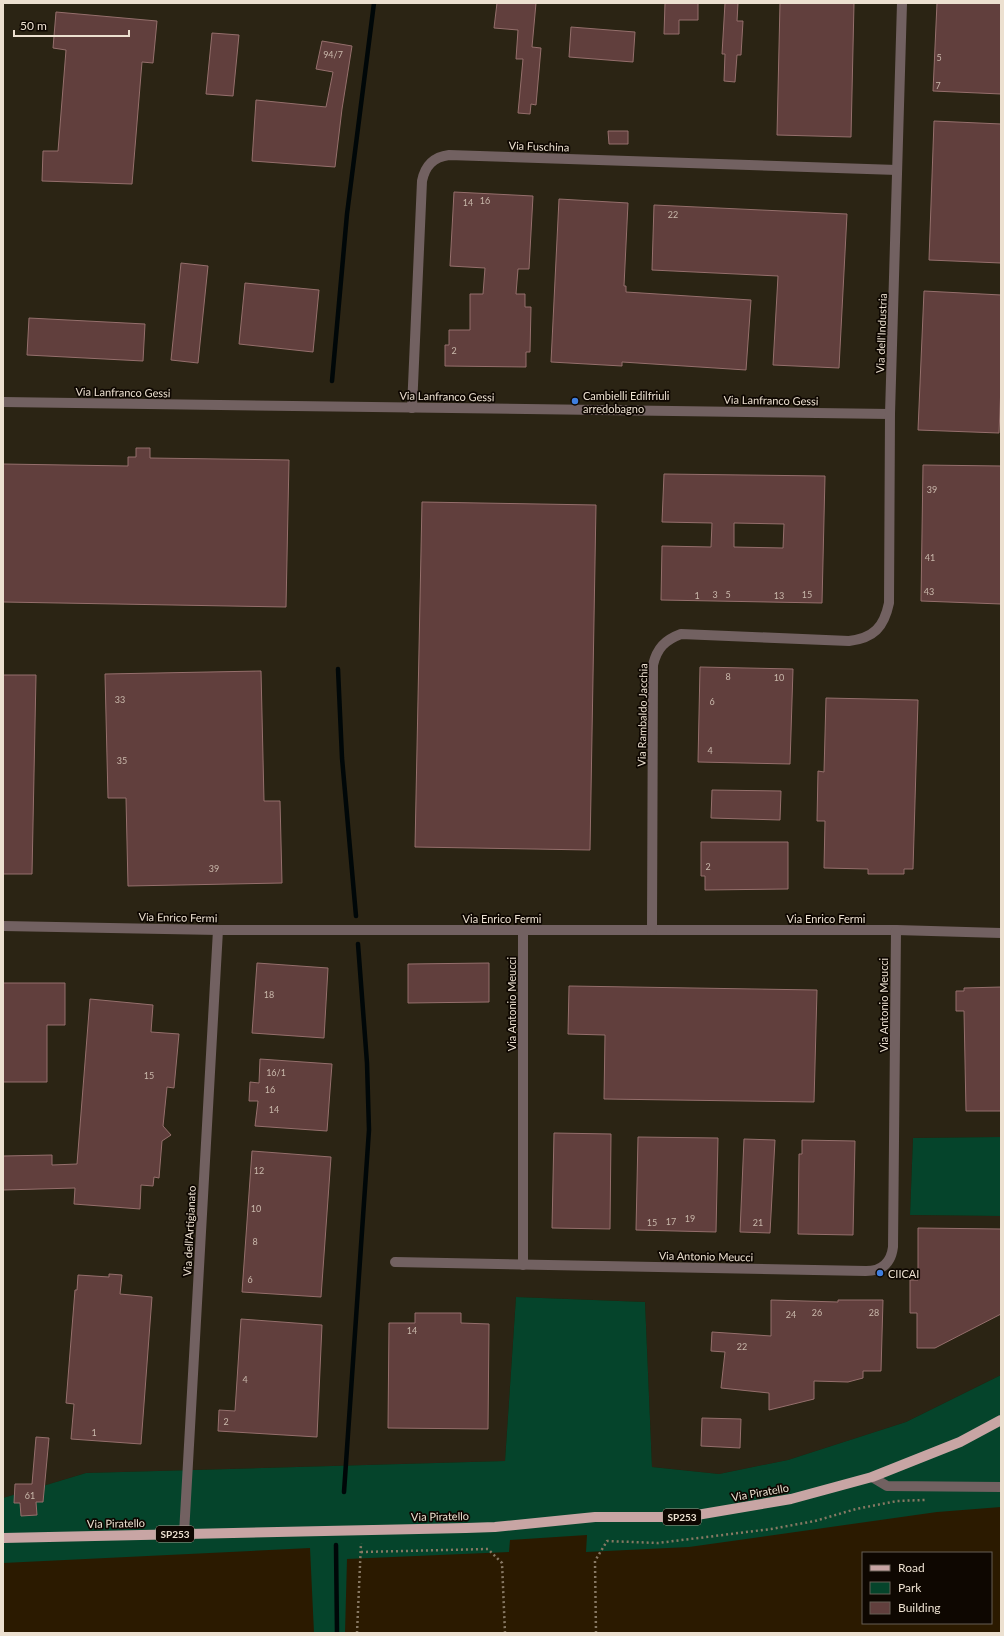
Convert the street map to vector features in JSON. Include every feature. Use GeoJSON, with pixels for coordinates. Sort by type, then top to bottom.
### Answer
{"type":"FeatureCollection","features":[{"type":"Feature","properties":{"kind":"main road","name":"Via Piratello"},"geometry":{"type":"LineString","coordinates":[[3,1538],[495,1526],[595,1517],[685,1517],[791,1499],[872,1477],[960,1442],[1001,1420]]}},
{"type":"Feature","properties":{"kind":"street","name":"Via dell'Industria"},"geometry":{"type":"LineString","coordinates":[[849,641],[861,640],[872,634],[881,626],[887,615],[889,603],[890,414],[902,3]]}},
{"type":"Feature","properties":{"kind":"street","name":"Via Fuschina"},"geometry":{"type":"LineString","coordinates":[[412,408],[422,181],[427,166],[441,156],[449,155],[897,170]]}},
{"type":"Feature","properties":{"kind":"street","name":"Via Lanfranco Gessi"},"geometry":{"type":"LineString","coordinates":[[3,402],[890,414]]}},
{"type":"Feature","properties":{"kind":"street","name":"Via Rambaldo Jacchia"},"geometry":{"type":"LineString","coordinates":[[652,930],[653,665],[656,654],[662,644],[681,634],[849,641]]}},
{"type":"Feature","properties":{"kind":"street","name":"Via Enrico Fermi"},"geometry":{"type":"LineString","coordinates":[[3,926],[218,930],[896,930],[1001,933]]}},
{"type":"Feature","properties":{"kind":"street","name":"Via dell'Artigianato"},"geometry":{"type":"LineString","coordinates":[[184,1534],[218,930]]}},
{"type":"Feature","properties":{"kind":"street","name":"Via Antonio Meucci"},"geometry":{"type":"LineString","coordinates":[[523,930],[523,1265],[866,1271],[874,1271],[885,1266],[892,1256],[893,1248],[896,930]]}},
{"type":"Feature","properties":{"kind":"street"},"geometry":{"type":"LineString","coordinates":[[396,1262],[523,1265]]}},
{"type":"Feature","properties":{"kind":"street"},"geometry":{"type":"LineString","coordinates":[[872,1477],[887,1486],[1001,1487]]}},
{"type":"Feature","properties":{"kind":"path"},"geometry":{"type":"LineString","coordinates":[[596,1633],[595,1561],[607,1541],[658,1543],[800,1524],[856,1509],[898,1501],[928,1500]]}},
{"type":"Feature","properties":{"kind":"path"},"geometry":{"type":"LineString","coordinates":[[357,1633],[361,1530]]}},
{"type":"Feature","properties":{"kind":"path"},"geometry":{"type":"LineString","coordinates":[[361,1552],[488,1549],[502,1563],[505,1633]]}},
{"type":"Feature","properties":{"kind":"shaded area"},"geometry":{"type":"Polygon","coordinates":[[[3,3],[1001,3],[1001,1137],[913,1138],[910,1215],[1001,1216],[1001,1375],[906,1422],[788,1460],[719,1474],[652,1467],[645,1302],[516,1297],[505,1461],[86,1473],[3,1498],[3,3]]]}},
{"type":"Feature","properties":{"kind":"green space"},"geometry":{"type":"Polygon","coordinates":[[[1001,1137],[1001,1216],[910,1215],[913,1138],[1001,1137]]]}},
{"type":"Feature","properties":{"kind":"green space"},"geometry":{"type":"Polygon","coordinates":[[[516,1297],[645,1302],[652,1467],[719,1474],[788,1460],[906,1422],[1001,1375],[1001,1507],[937,1512],[689,1547],[586,1552],[587,1535],[510,1540],[509,1552],[347,1559],[345,1633],[314,1633],[310,1548],[3,1563],[3,1498],[86,1473],[505,1461],[516,1297]]]}},
{"type":"Feature","properties":{"kind":"building"},"geometry":{"type":"Polygon","coordinates":[[[497,3],[536,3],[532,47],[541,48],[536,105],[531,104],[530,114],[518,113],[523,59],[516,59],[518,30],[494,28],[497,3]]]}},
{"type":"Feature","properties":{"kind":"building"},"geometry":{"type":"Polygon","coordinates":[[[665,3],[698,3],[698,20],[679,20],[679,34],[664,34],[665,3]]]}},
{"type":"Feature","properties":{"kind":"building"},"geometry":{"type":"Polygon","coordinates":[[[725,3],[738,3],[737,21],[743,21],[741,55],[737,55],[735,82],[724,81],[725,54],[722,54],[725,3]]]}},
{"type":"Feature","properties":{"kind":"building"},"geometry":{"type":"Polygon","coordinates":[[[780,3],[854,3],[851,137],[777,135],[780,3]]]}},
{"type":"Feature","properties":{"kind":"building"},"geometry":{"type":"Polygon","coordinates":[[[937,3],[1001,3],[1001,94],[933,91],[937,3]]]}},
{"type":"Feature","properties":{"kind":"building"},"geometry":{"type":"Polygon","coordinates":[[[56,12],[157,21],[153,63],[142,62],[132,184],[42,181],[43,151],[58,151],[66,50],[53,48],[56,12]]]}},
{"type":"Feature","properties":{"kind":"building"},"geometry":{"type":"Polygon","coordinates":[[[571,27],[635,32],[633,62],[569,57],[571,27]]]}},
{"type":"Feature","properties":{"kind":"building"},"geometry":{"type":"Polygon","coordinates":[[[212,33],[239,35],[233,96],[206,94],[212,33]]]}},
{"type":"Feature","properties":{"kind":"building"},"geometry":{"type":"Polygon","coordinates":[[[322,41],[352,46],[335,167],[252,161],[256,100],[326,107],[333,72],[316,69],[322,41]]]}},
{"type":"Feature","properties":{"kind":"building"},"geometry":{"type":"Polygon","coordinates":[[[934,121],[1001,124],[1001,263],[929,260],[934,121]]]}},
{"type":"Feature","properties":{"kind":"building"},"geometry":{"type":"Polygon","coordinates":[[[608,131],[628,131],[628,144],[609,144],[608,131]]]}},
{"type":"Feature","properties":{"kind":"building"},"geometry":{"type":"Polygon","coordinates":[[[454,192],[533,196],[529,269],[518,269],[516,294],[525,294],[525,307],[531,307],[530,352],[526,352],[526,367],[445,366],[445,345],[449,345],[449,330],[470,330],[470,294],[483,294],[485,268],[450,266],[454,192]]]}},
{"type":"Feature","properties":{"kind":"building"},"geometry":{"type":"Polygon","coordinates":[[[559,199],[628,203],[624,286],[626,286],[626,292],[751,300],[746,370],[622,362],[622,366],[551,362],[559,199]]]}},
{"type":"Feature","properties":{"kind":"building"},"geometry":{"type":"Polygon","coordinates":[[[654,205],[847,214],[839,368],[773,365],[778,276],[652,270],[654,205]]]}},
{"type":"Feature","properties":{"kind":"building"},"geometry":{"type":"Polygon","coordinates":[[[181,263],[208,266],[198,363],[171,360],[181,263]]]}},
{"type":"Feature","properties":{"kind":"building"},"geometry":{"type":"Polygon","coordinates":[[[245,283],[319,290],[313,352],[239,344],[245,283]]]}},
{"type":"Feature","properties":{"kind":"building"},"geometry":{"type":"Polygon","coordinates":[[[924,291],[1001,295],[1001,385],[999,433],[918,430],[924,291]]]}},
{"type":"Feature","properties":{"kind":"building"},"geometry":{"type":"Polygon","coordinates":[[[29,318],[145,324],[143,361],[27,355],[29,318]]]}},
{"type":"Feature","properties":{"kind":"building"},"geometry":{"type":"Polygon","coordinates":[[[136,448],[150,448],[150,458],[289,460],[286,607],[3,602],[3,464],[128,466],[128,457],[136,457],[136,448]]]}},
{"type":"Feature","properties":{"kind":"building"},"geometry":{"type":"Polygon","coordinates":[[[923,465],[1001,466],[1001,604],[921,601],[923,465]]]}},
{"type":"Feature","properties":{"kind":"building"},"geometry":{"type":"Polygon","coordinates":[[[664,474],[825,476],[822,603],[661,600],[662,546],[711,547],[712,523],[662,522],[664,474]],[[734,523],[734,547],[783,548],[784,524],[734,523]]]}},
{"type":"Feature","properties":{"kind":"building"},"geometry":{"type":"Polygon","coordinates":[[[422,502],[596,505],[590,850],[415,847],[422,502]]]}},
{"type":"Feature","properties":{"kind":"building"},"geometry":{"type":"Polygon","coordinates":[[[700,667],[793,669],[790,764],[698,762],[700,667]]]}},
{"type":"Feature","properties":{"kind":"building"},"geometry":{"type":"Polygon","coordinates":[[[261,671],[264,801],[280,801],[282,883],[128,886],[126,798],[108,798],[105,674],[261,671]]]}},
{"type":"Feature","properties":{"kind":"building"},"geometry":{"type":"Polygon","coordinates":[[[3,675],[36,675],[32,874],[3,874],[3,675]]]}},
{"type":"Feature","properties":{"kind":"building"},"geometry":{"type":"Polygon","coordinates":[[[826,698],[918,700],[913,869],[904,869],[904,874],[868,874],[868,869],[824,868],[825,821],[817,821],[818,771],[824,772],[826,698]]]}},
{"type":"Feature","properties":{"kind":"building"},"geometry":{"type":"Polygon","coordinates":[[[712,790],[781,791],[780,820],[711,818],[712,790]]]}},
{"type":"Feature","properties":{"kind":"building"},"geometry":{"type":"Polygon","coordinates":[[[701,842],[788,842],[788,889],[705,890],[705,876],[701,876],[701,842]]]}},
{"type":"Feature","properties":{"kind":"building"},"geometry":{"type":"Polygon","coordinates":[[[257,963],[328,968],[324,1038],[252,1033],[257,963]]]}},
{"type":"Feature","properties":{"kind":"building"},"geometry":{"type":"Polygon","coordinates":[[[489,963],[489,1002],[408,1003],[408,964],[489,963]]]}},
{"type":"Feature","properties":{"kind":"building"},"geometry":{"type":"Polygon","coordinates":[[[3,983],[65,983],[65,1025],[47,1025],[47,1082],[3,1082],[3,983]]]}},
{"type":"Feature","properties":{"kind":"building"},"geometry":{"type":"Polygon","coordinates":[[[569,986],[817,990],[814,1102],[604,1099],[605,1035],[568,1034],[569,986]]]}},
{"type":"Feature","properties":{"kind":"building"},"geometry":{"type":"Polygon","coordinates":[[[1001,987],[1001,1111],[966,1111],[964,1011],[956,1011],[956,991],[964,991],[964,988],[1001,987]]]}},
{"type":"Feature","properties":{"kind":"building"},"geometry":{"type":"Polygon","coordinates":[[[90,999],[153,1005],[151,1032],[179,1034],[174,1088],[167,1087],[163,1126],[171,1135],[162,1141],[159,1178],[154,1177],[153,1186],[141,1185],[140,1209],[74,1204],[75,1188],[3,1190],[3,1156],[52,1155],[52,1165],[77,1164],[90,999]]]}},
{"type":"Feature","properties":{"kind":"building"},"geometry":{"type":"Polygon","coordinates":[[[260,1059],[332,1064],[327,1131],[255,1126],[258,1101],[249,1101],[250,1082],[259,1083],[260,1059]]]}},
{"type":"Feature","properties":{"kind":"building"},"geometry":{"type":"Polygon","coordinates":[[[554,1133],[611,1134],[610,1229],[552,1228],[554,1133]]]}},
{"type":"Feature","properties":{"kind":"building"},"geometry":{"type":"Polygon","coordinates":[[[638,1137],[718,1138],[716,1232],[636,1230],[638,1137]]]}},
{"type":"Feature","properties":{"kind":"building"},"geometry":{"type":"Polygon","coordinates":[[[744,1139],[775,1140],[770,1233],[740,1232],[744,1139]]]}},
{"type":"Feature","properties":{"kind":"building"},"geometry":{"type":"Polygon","coordinates":[[[802,1140],[855,1141],[853,1235],[798,1234],[799,1154],[802,1154],[802,1140]]]}},
{"type":"Feature","properties":{"kind":"building"},"geometry":{"type":"Polygon","coordinates":[[[252,1151],[331,1157],[321,1297],[242,1292],[252,1151]]]}},
{"type":"Feature","properties":{"kind":"building"},"geometry":{"type":"Polygon","coordinates":[[[918,1228],[1001,1229],[1001,1314],[935,1348],[917,1348],[917,1313],[910,1313],[910,1280],[918,1280],[918,1228]]]}},
{"type":"Feature","properties":{"kind":"building"},"geometry":{"type":"Polygon","coordinates":[[[109,1274],[122,1275],[120,1294],[152,1297],[141,1444],[71,1439],[74,1404],[66,1403],[75,1290],[77,1290],[78,1275],[109,1277],[109,1274]]]}},
{"type":"Feature","properties":{"kind":"building"},"geometry":{"type":"Polygon","coordinates":[[[771,1300],[838,1302],[838,1300],[883,1300],[881,1371],[863,1371],[863,1378],[848,1382],[814,1381],[814,1399],[769,1410],[769,1393],[721,1388],[725,1352],[711,1351],[712,1332],[771,1336],[771,1300]]]}},
{"type":"Feature","properties":{"kind":"building"},"geometry":{"type":"Polygon","coordinates":[[[415,1313],[461,1313],[461,1323],[489,1324],[488,1429],[388,1428],[389,1323],[415,1323],[415,1313]]]}},
{"type":"Feature","properties":{"kind":"building"},"geometry":{"type":"Polygon","coordinates":[[[241,1319],[322,1325],[317,1437],[218,1431],[219,1410],[235,1411],[241,1319]]]}},
{"type":"Feature","properties":{"kind":"building"},"geometry":{"type":"Polygon","coordinates":[[[702,1418],[741,1419],[740,1448],[701,1446],[702,1418]]]}},
{"type":"Feature","properties":{"kind":"building"},"geometry":{"type":"Polygon","coordinates":[[[36,1437],[49,1438],[43,1502],[36,1502],[37,1515],[21,1516],[20,1503],[14,1503],[15,1484],[32,1484],[36,1437]]]}},
{"type":"Feature","properties":{"kind":"waterway"},"geometry":{"type":"LineString","coordinates":[[332,381],[347,214],[374,3]]}},
{"type":"Feature","properties":{"kind":"waterway"},"geometry":{"type":"LineString","coordinates":[[338,669],[342,758],[356,916]]}},
{"type":"Feature","properties":{"kind":"waterway"},"geometry":{"type":"LineString","coordinates":[[344,1492],[369,1130],[367,1063],[358,944]]}},
{"type":"Feature","properties":{"kind":"waterway"},"geometry":{"type":"LineString","coordinates":[[336,1545],[337,1633]]}},
{"type":"Feature","properties":{"kind":"place","name":"Cambielli Edilfriuli arredobagno"},"geometry":{"type":"Point","coordinates":[575,401]}},
{"type":"Feature","properties":{"kind":"place","name":"CIICAI"},"geometry":{"type":"Point","coordinates":[880,1273]}}]}
